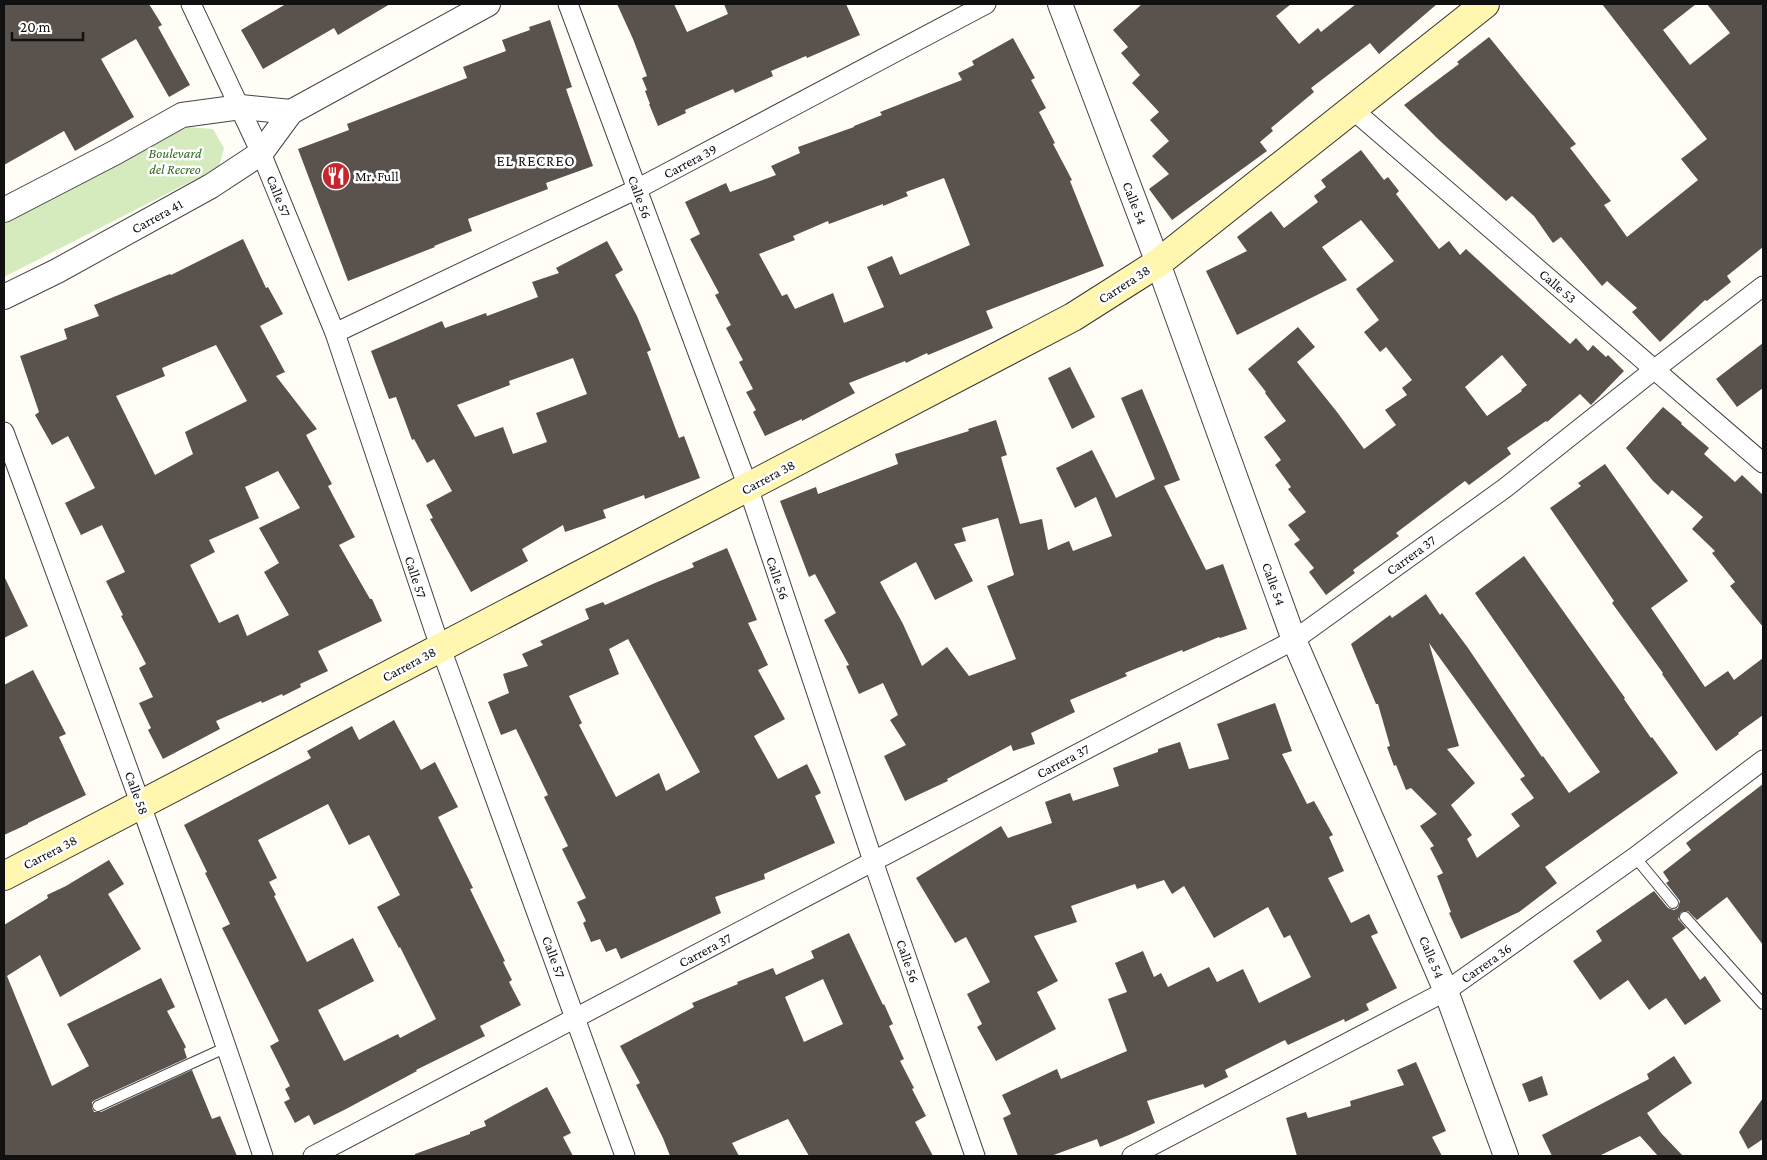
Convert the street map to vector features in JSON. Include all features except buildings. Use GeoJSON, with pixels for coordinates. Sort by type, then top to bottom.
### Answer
{"type":"FeatureCollection","features":[{"type":"Feature","properties":{"kind":"main road","name":"Carrera 38"},"geometry":{"type":"LineString","coordinates":[[4,876],[1073,317],[1158,263],[1485,4]]}},
{"type":"Feature","properties":{"kind":"street","name":"Calle 57"},"geometry":{"type":"LineString","coordinates":[[191,4],[241,107],[335,333],[440,647],[625,1156]]}},
{"type":"Feature","properties":{"kind":"street","name":"Carrera 41"},"geometry":{"type":"LineString","coordinates":[[4,297],[57,271],[211,186],[261,153],[291,112],[488,4]]}},
{"type":"Feature","properties":{"kind":"street","name":"Calle 56"},"geometry":{"type":"LineString","coordinates":[[568,4],[748,487],[873,862],[976,1156]]}},
{"type":"Feature","properties":{"kind":"street","name":"Carrera 39"},"geometry":{"type":"LineString","coordinates":[[335,333],[638,189],[985,4]]}},
{"type":"Feature","properties":{"kind":"street","name":"Calle 54"},"geometry":{"type":"LineString","coordinates":[[1065,6],[1294,640],[1446,991],[1506,1156]]}},
{"type":"Feature","properties":{"kind":"street"},"geometry":{"type":"LineString","coordinates":[[4,210],[116,152],[182,114],[241,107],[291,112]]}},
{"type":"Feature","properties":{"kind":"street","name":"Calle 53"},"geometry":{"type":"LineString","coordinates":[[1352,109],[1763,463]]}},
{"type":"Feature","properties":{"kind":"street","name":"Carrera 37"},"geometry":{"type":"LineString","coordinates":[[313,1156],[1294,640],[1505,488],[1654,369],[1763,286]]}},
{"type":"Feature","properties":{"kind":"street","name":"Calle 58"},"geometry":{"type":"LineString","coordinates":[[4,432],[141,804],[227,1047],[263,1156]]}},
{"type":"Feature","properties":{"kind":"street","name":"Carrera 36"},"geometry":{"type":"LineString","coordinates":[[1132,1156],[1446,991],[1635,858],[1763,760]]}},
{"type":"Feature","properties":{"kind":"lane"},"geometry":{"type":"LineString","coordinates":[[1635,858],[1673,903]]}},
{"type":"Feature","properties":{"kind":"lane"},"geometry":{"type":"LineString","coordinates":[[1685,917],[1763,1004]]}},
{"type":"Feature","properties":{"kind":"lane"},"geometry":{"type":"LineString","coordinates":[[98,1106],[227,1047]]}},
{"type":"Feature","properties":{"kind":"green space","name":"Boulevard del Recreo"},"geometry":{"type":"Polygon","coordinates":[[[187,127],[213,129],[224,148],[219,167],[4,277],[4,224],[187,127]]]}},
{"type":"Feature","properties":{"kind":"place","name":"Mr. Full"},"geometry":{"type":"Point","coordinates":[336,176]}},
{"type":"Feature","properties":{"kind":"district","name":"EL RECREO"},"geometry":{"type":"Point","coordinates":[536,161]}}]}
